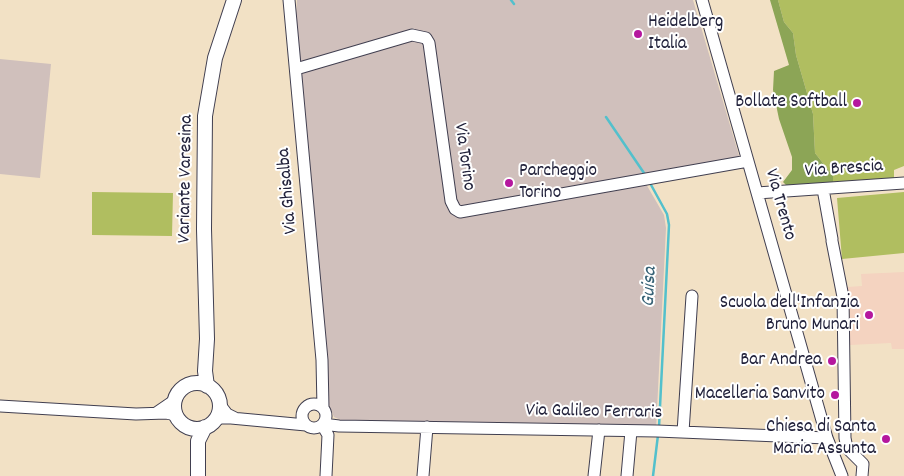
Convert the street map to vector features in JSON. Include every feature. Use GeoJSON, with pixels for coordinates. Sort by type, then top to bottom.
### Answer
{"type":"FeatureCollection","features":[{"type":"Feature","properties":{"kind":"main road","name":"Variante Varesina"},"geometry":{"type":"LineString","coordinates":[[218,412],[214,392],[207,386],[205,362],[207,339],[204,229],[204,116],[215,58],[234,0]]}},
{"type":"Feature","properties":{"kind":"main road","name":"Variante Varesina"},"geometry":{"type":"LineString","coordinates":[[175,400],[180,391],[192,384],[205,362]]}},
{"type":"Feature","properties":{"kind":"main road"},"geometry":{"type":"LineString","coordinates":[[192,384],[207,386]]}},
{"type":"Feature","properties":{"kind":"main road"},"geometry":{"type":"LineString","coordinates":[[175,400],[176,415],[187,427],[198,450]]}},
{"type":"Feature","properties":{"kind":"main road"},"geometry":{"type":"LineString","coordinates":[[198,476],[200,434],[218,412]]}},
{"type":"Feature","properties":{"kind":"main road"},"geometry":{"type":"LineString","coordinates":[[187,427],[205,428]]}},
{"type":"Feature","properties":{"kind":"street","name":"Via Ghisalba"},"geometry":{"type":"LineString","coordinates":[[289,0],[322,379],[319,421]]}},
{"type":"Feature","properties":{"kind":"street","name":"Via Trento"},"geometry":{"type":"LineString","coordinates":[[702,0],[823,419]]}},
{"type":"Feature","properties":{"kind":"street","name":"Via Torino"},"geometry":{"type":"LineString","coordinates":[[296,69],[412,35],[424,37],[429,43],[451,201],[455,209],[463,212],[748,161]]}},
{"type":"Feature","properties":{"kind":"street","name":"Via Brescia"},"geometry":{"type":"LineString","coordinates":[[757,193],[904,183]]}},
{"type":"Feature","properties":{"kind":"street"},"geometry":{"type":"LineString","coordinates":[[824,189],[843,297],[844,438],[847,448],[863,464],[862,476]]}},
{"type":"Feature","properties":{"kind":"street"},"geometry":{"type":"LineString","coordinates":[[683,432],[692,296]]}},
{"type":"Feature","properties":{"kind":"street","name":"Via Ghisalba"},"geometry":{"type":"LineString","coordinates":[[307,408],[317,396],[322,379]]}},
{"type":"Feature","properties":{"kind":"street"},"geometry":{"type":"LineString","coordinates":[[153,414],[175,400]]}},
{"type":"Feature","properties":{"kind":"street"},"geometry":{"type":"LineString","coordinates":[[319,421],[302,418],[307,408],[316,404],[327,456],[326,476]]}},
{"type":"Feature","properties":{"kind":"street"},"geometry":{"type":"LineString","coordinates":[[0,406],[176,415]]}},
{"type":"Feature","properties":{"kind":"street","name":"Via Galileo Ferraris"},"geometry":{"type":"LineString","coordinates":[[268,422],[286,419],[307,408]]}},
{"type":"Feature","properties":{"kind":"street","name":"Via Galileo Ferraris"},"geometry":{"type":"LineString","coordinates":[[218,412],[235,418],[268,422],[319,421],[360,426],[659,431],[827,438]]}},
{"type":"Feature","properties":{"kind":"street"},"geometry":{"type":"LineString","coordinates":[[823,419],[827,438],[842,476]]}},
{"type":"Feature","properties":{"kind":"street"},"geometry":{"type":"LineString","coordinates":[[823,419],[843,465],[853,476]]}},
{"type":"Feature","properties":{"kind":"street"},"geometry":{"type":"LineString","coordinates":[[423,476],[427,427]]}},
{"type":"Feature","properties":{"kind":"street"},"geometry":{"type":"LineString","coordinates":[[594,476],[599,430]]}},
{"type":"Feature","properties":{"kind":"street"},"geometry":{"type":"LineString","coordinates":[[627,476],[631,431]]}},
{"type":"Feature","properties":{"kind":"shaded area"},"geometry":{"type":"Polygon","coordinates":[[[297,0],[693,0],[740,159],[642,177],[664,215],[666,228],[656,430],[345,422],[334,417],[329,405],[296,17],[297,0]]]}},
{"type":"Feature","properties":{"kind":"shaded area"},"geometry":{"type":"Polygon","coordinates":[[[0,59],[51,64],[40,178],[0,174],[0,59]]]}},
{"type":"Feature","properties":{"kind":"shaded area","name":"Scuola dell'Infanzia Bruno Munari"},"geometry":{"type":"Polygon","coordinates":[[[904,272],[904,349],[892,349],[891,343],[850,345],[847,287],[862,286],[861,274],[904,272]]]}},
{"type":"Feature","properties":{"kind":"green space"},"geometry":{"type":"Polygon","coordinates":[[[770,0],[778,0],[784,22],[793,33],[796,55],[813,114],[815,153],[833,176],[833,182],[787,186],[783,182],[792,170],[792,157],[779,119],[773,90],[774,71],[789,65],[770,0]]]}},
{"type":"Feature","properties":{"kind":"green space","name":"Bollate Softball"},"geometry":{"type":"Polygon","coordinates":[[[778,0],[904,0],[904,166],[894,170],[894,178],[833,182],[833,176],[815,153],[813,114],[796,55],[793,33],[784,22],[778,0]]]}},
{"type":"Feature","properties":{"kind":"green space"},"geometry":{"type":"Polygon","coordinates":[[[92,192],[173,193],[172,236],[92,235],[92,192]]]}},
{"type":"Feature","properties":{"kind":"green space"},"geometry":{"type":"Polygon","coordinates":[[[904,192],[904,253],[842,259],[837,198],[904,192]]]}},
{"type":"Feature","properties":{"kind":"waterway","name":"Guisa"},"geometry":{"type":"LineString","coordinates":[[511,0],[514,4]]}},
{"type":"Feature","properties":{"kind":"waterway","name":"Guisa"},"geometry":{"type":"LineString","coordinates":[[606,117],[646,176]]}},
{"type":"Feature","properties":{"kind":"waterway","name":"Guisa"},"geometry":{"type":"LineString","coordinates":[[650,183],[667,214],[669,225],[659,427]]}},
{"type":"Feature","properties":{"kind":"waterway","name":"Guisa"},"geometry":{"type":"LineString","coordinates":[[653,476],[658,435]]}},
{"type":"Feature","properties":{"kind":"place","name":"Heidelberg Italia"},"geometry":{"type":"Point","coordinates":[638,34]}},
{"type":"Feature","properties":{"kind":"place","name":"Bollate Softball"},"geometry":{"type":"Point","coordinates":[857,103]}},
{"type":"Feature","properties":{"kind":"place","name":"Parcheggio Torino"},"geometry":{"type":"Point","coordinates":[509,183]}},
{"type":"Feature","properties":{"kind":"place","name":"Scuola dell'Infanzia Bruno Munari"},"geometry":{"type":"Point","coordinates":[869,315]}},
{"type":"Feature","properties":{"kind":"place","name":"Bar Andrea"},"geometry":{"type":"Point","coordinates":[832,361]}},
{"type":"Feature","properties":{"kind":"place","name":"Macelleria Sanvito"},"geometry":{"type":"Point","coordinates":[835,395]}},
{"type":"Feature","properties":{"kind":"place","name":"Chiesa di Santa Maria Assunta"},"geometry":{"type":"Point","coordinates":[886,439]}}]}
